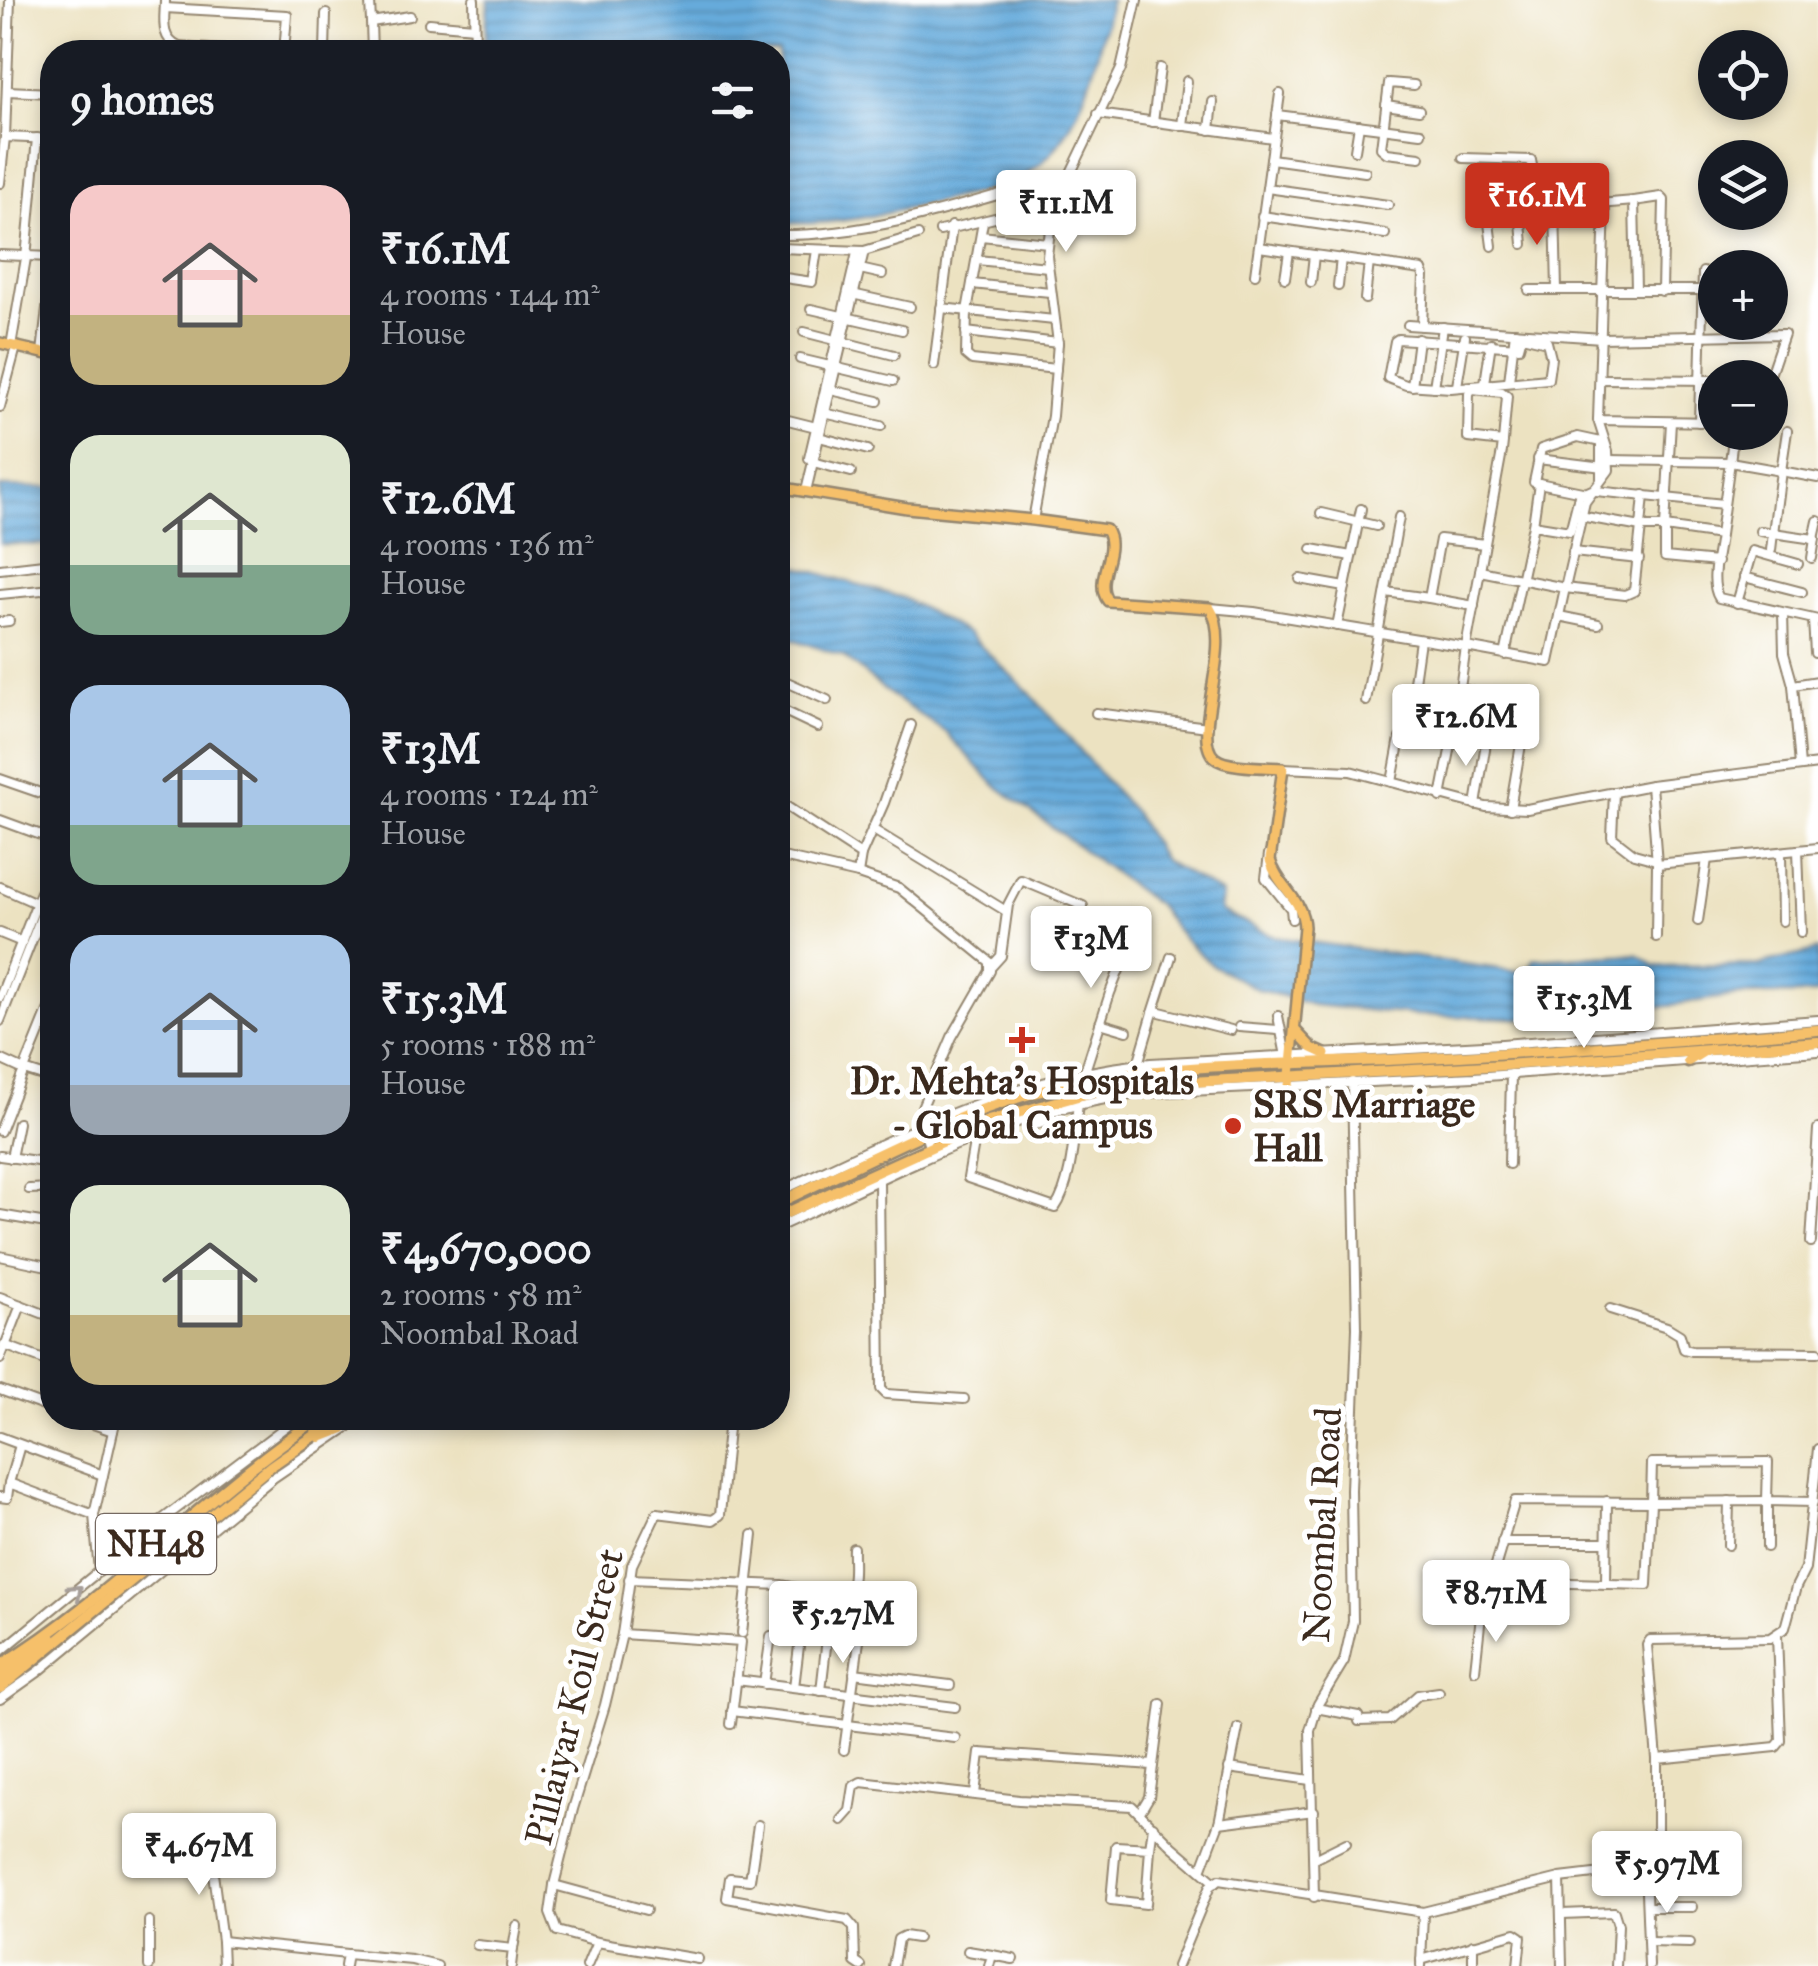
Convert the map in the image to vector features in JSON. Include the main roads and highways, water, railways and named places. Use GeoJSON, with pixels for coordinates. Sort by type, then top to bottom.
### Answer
{"type":"FeatureCollection","features":[{"type":"Feature","properties":{"kind":"highway"},"geometry":{"type":"LineString","coordinates":[[1771,1034],[1790,1022]]}},
{"type":"Feature","properties":{"kind":"highway"},"geometry":{"type":"LineString","coordinates":[[790,1198],[927,1141],[1092,1092],[1289,1068],[1818,1030]]}},
{"type":"Feature","properties":{"kind":"highway"},"geometry":{"type":"LineString","coordinates":[[1289,1068],[1352,1078],[1818,1042]]}},
{"type":"Feature","properties":{"kind":"highway"},"geometry":{"type":"LineString","coordinates":[[1688,1062],[1705,1050]]}},
{"type":"Feature","properties":{"kind":"highway"},"geometry":{"type":"LineString","coordinates":[[1639,1056],[1662,1064]]}},
{"type":"Feature","properties":{"kind":"highway"},"geometry":{"type":"LineString","coordinates":[[790,1212],[878,1175],[927,1141]]}},
{"type":"Feature","properties":{"kind":"highway","name":"NH48"},"geometry":{"type":"LineString","coordinates":[[0,1666],[94,1596],[278,1444],[305,1430]]}},
{"type":"Feature","properties":{"kind":"highway","name":"NH48"},"geometry":{"type":"LineString","coordinates":[[0,1688],[293,1450],[311,1430]]}},
{"type":"Feature","properties":{"kind":"highway"},"geometry":{"type":"LineString","coordinates":[[293,1450],[329,1430]]}},
{"type":"Feature","properties":{"kind":"highway"},"geometry":{"type":"LineString","coordinates":[[273,1478],[276,1462]]}},
{"type":"Feature","properties":{"kind":"highway"},"geometry":{"type":"LineString","coordinates":[[0,1676],[36,1652],[94,1596]]}},
{"type":"Feature","properties":{"kind":"main road"},"geometry":{"type":"LineString","coordinates":[[9,345],[40,352]]}},
{"type":"Feature","properties":{"kind":"main road"},"geometry":{"type":"LineString","coordinates":[[790,488],[907,508],[1106,530],[1111,542],[1102,589],[1108,602],[1210,608],[1218,618],[1220,646],[1208,751],[1216,760],[1284,768],[1271,866],[1301,909],[1303,932],[1289,1068]]}},
{"type":"Feature","properties":{"kind":"main road"},"geometry":{"type":"LineString","coordinates":[[1294,1026],[1304,1041],[1325,1054]]}},
{"type":"Feature","properties":{"kind":"water"},"geometry":{"type":"Polygon","coordinates":[[[488,0],[1111,0],[1082,101],[1057,147],[1039,165],[1018,179],[967,196],[829,222],[790,223],[790,40],[486,40],[488,0]]]}},
{"type":"Feature","properties":{"kind":"water"},"geometry":{"type":"Polygon","coordinates":[[[0,487],[40,488],[40,545],[0,544],[0,487]]]}},
{"type":"Feature","properties":{"kind":"water"},"geometry":{"type":"Polygon","coordinates":[[[790,565],[903,598],[967,633],[1029,692],[1136,815],[1163,860],[1222,894],[1220,911],[1275,937],[1528,973],[1534,959],[1637,954],[1655,966],[1759,965],[1818,950],[1818,994],[1738,995],[1570,1020],[1416,1015],[1313,1005],[1257,989],[1212,965],[1182,937],[1156,904],[995,785],[945,732],[843,656],[790,638],[790,565]]]}},
{"type":"Feature","properties":{"kind":"place","name":"Dr. Mehta's Hospitals - Global Campus"},"geometry":{"type":"Point","coordinates":[1022,1040]}},
{"type":"Feature","properties":{"kind":"place","name":"SRS Marriage Hall"},"geometry":{"type":"Point","coordinates":[1233,1126]}}]}
